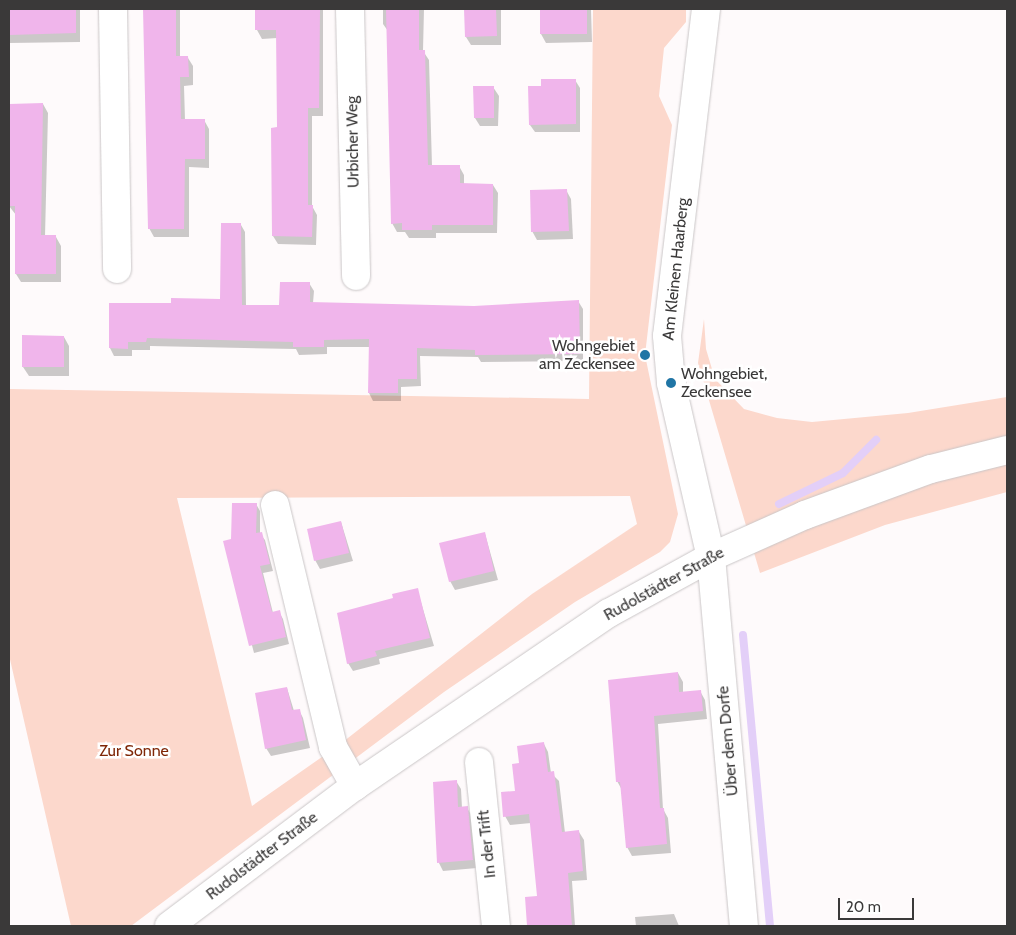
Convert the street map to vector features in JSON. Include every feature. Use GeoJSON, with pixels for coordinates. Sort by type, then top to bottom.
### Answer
{"type":"FeatureCollection","features":[{"type":"Feature","properties":{"kind":"street"},"geometry":{"type":"LineString","coordinates":[[113,9],[117,269]]}},
{"type":"Feature","properties":{"kind":"street","name":"Urbicher Weg"},"geometry":{"type":"LineString","coordinates":[[350,9],[356,276]]}},
{"type":"Feature","properties":{"kind":"street","name":"Am Kleinen Haarberg"},"geometry":{"type":"LineString","coordinates":[[706,9],[667,336],[675,401],[712,557]]}},
{"type":"Feature","properties":{"kind":"street","name":"Rudolstädter Straße"},"geometry":{"type":"LineString","coordinates":[[169,926],[355,786],[459,712],[609,613],[712,557],[852,497],[931,469],[1007,450]]}},
{"type":"Feature","properties":{"kind":"street"},"geometry":{"type":"LineString","coordinates":[[275,505],[333,747],[355,786]]}},
{"type":"Feature","properties":{"kind":"street","name":"Über dem Dorfe"},"geometry":{"type":"LineString","coordinates":[[712,557],[744,926]]}},
{"type":"Feature","properties":{"kind":"street","name":"In der Trift"},"geometry":{"type":"LineString","coordinates":[[479,762],[496,926]]}},
{"type":"Feature","properties":{"kind":"green space","name":"Zur Sonne"},"geometry":{"type":"Polygon","coordinates":[[[593,9],[686,9],[686,22],[664,48],[659,96],[672,125],[645,355],[678,514],[670,542],[660,552],[575,602],[444,692],[131,926],[71,926],[9,655],[9,389],[589,399],[593,9]],[[630,496],[177,498],[252,806],[339,745],[532,594],[637,524],[630,496]]]}},
{"type":"Feature","properties":{"kind":"green space"},"geometry":{"type":"Polygon","coordinates":[[[704,319],[706,349],[715,379],[744,409],[777,418],[812,422],[908,413],[1007,397],[1007,492],[885,525],[760,573],[698,363],[704,319]]]}},
{"type":"Feature","properties":{"kind":"building"},"geometry":{"type":"Polygon","coordinates":[[[9,9],[76,9],[76,33],[9,35],[9,9]]]}},
{"type":"Feature","properties":{"kind":"building"},"geometry":{"type":"Polygon","coordinates":[[[143,9],[176,9],[176,56],[188,56],[189,77],[180,77],[181,119],[205,119],[205,159],[185,159],[184,229],[148,229],[143,9]]]}},
{"type":"Feature","properties":{"kind":"building"},"geometry":{"type":"Polygon","coordinates":[[[255,9],[320,9],[319,108],[308,108],[308,205],[313,205],[312,237],[272,236],[271,128],[277,127],[276,30],[255,30],[255,9]]]}},
{"type":"Feature","properties":{"kind":"building"},"geometry":{"type":"Polygon","coordinates":[[[386,9],[419,9],[419,50],[425,50],[428,165],[460,165],[460,183],[493,184],[493,225],[432,225],[432,230],[402,230],[402,223],[391,224],[386,9]]]}},
{"type":"Feature","properties":{"kind":"building"},"geometry":{"type":"Polygon","coordinates":[[[464,9],[496,9],[497,36],[465,37],[464,9]]]}},
{"type":"Feature","properties":{"kind":"building"},"geometry":{"type":"Polygon","coordinates":[[[540,9],[587,9],[587,34],[540,34],[540,9]]]}},
{"type":"Feature","properties":{"kind":"building"},"geometry":{"type":"Polygon","coordinates":[[[541,79],[576,79],[576,124],[529,125],[528,86],[541,86],[541,79]]]}},
{"type":"Feature","properties":{"kind":"building"},"geometry":{"type":"Polygon","coordinates":[[[473,86],[494,86],[494,118],[474,118],[473,86]]]}},
{"type":"Feature","properties":{"kind":"building"},"geometry":{"type":"Polygon","coordinates":[[[43,103],[41,235],[56,235],[56,274],[15,274],[15,206],[9,206],[9,104],[43,103]]]}},
{"type":"Feature","properties":{"kind":"building"},"geometry":{"type":"Polygon","coordinates":[[[567,189],[569,231],[531,232],[530,190],[567,189]]]}},
{"type":"Feature","properties":{"kind":"building"},"geometry":{"type":"Polygon","coordinates":[[[221,223],[241,223],[242,305],[279,305],[280,282],[310,282],[310,302],[474,306],[579,300],[580,354],[475,355],[475,350],[417,348],[417,379],[398,379],[398,393],[368,393],[369,339],[324,340],[324,347],[293,347],[293,342],[147,338],[146,342],[128,342],[128,349],[109,348],[109,303],[171,303],[171,298],[220,299],[221,223]]]}},
{"type":"Feature","properties":{"kind":"building"},"geometry":{"type":"Polygon","coordinates":[[[22,335],[64,336],[64,367],[22,367],[22,335]]]}},
{"type":"Feature","properties":{"kind":"building"},"geometry":{"type":"Polygon","coordinates":[[[232,503],[257,503],[256,533],[262,532],[270,564],[260,566],[272,612],[280,610],[286,637],[249,646],[223,541],[231,539],[232,503]]]}},
{"type":"Feature","properties":{"kind":"building"},"geometry":{"type":"Polygon","coordinates":[[[341,521],[349,553],[314,561],[307,529],[341,521]]]}},
{"type":"Feature","properties":{"kind":"building"},"geometry":{"type":"Polygon","coordinates":[[[485,532],[494,571],[449,582],[439,543],[485,532]]]}},
{"type":"Feature","properties":{"kind":"building"},"geometry":{"type":"Polygon","coordinates":[[[418,588],[430,638],[375,651],[377,656],[347,664],[337,613],[393,598],[392,594],[418,588]]]}},
{"type":"Feature","properties":{"kind":"building"},"geometry":{"type":"Polygon","coordinates":[[[678,672],[679,692],[701,690],[703,711],[654,716],[660,808],[664,808],[667,844],[626,848],[620,782],[616,782],[608,680],[678,672]]]}},
{"type":"Feature","properties":{"kind":"building"},"geometry":{"type":"Polygon","coordinates":[[[287,687],[292,710],[300,709],[306,740],[265,749],[255,693],[287,687]]]}},
{"type":"Feature","properties":{"kind":"building"},"geometry":{"type":"Polygon","coordinates":[[[544,742],[548,772],[554,771],[562,832],[579,830],[583,871],[568,873],[572,926],[527,926],[525,897],[537,896],[529,814],[503,817],[501,792],[515,791],[512,764],[519,763],[517,746],[544,742]]]}},
{"type":"Feature","properties":{"kind":"building"},"geometry":{"type":"Polygon","coordinates":[[[457,780],[458,807],[468,806],[473,860],[437,863],[433,782],[457,780]]]}},
{"type":"Feature","properties":{"kind":"waterway"},"geometry":{"type":"LineString","coordinates":[[779,504],[843,473],[876,440]]}},
{"type":"Feature","properties":{"kind":"waterway"},"geometry":{"type":"LineString","coordinates":[[743,635],[770,926]]}},
{"type":"Feature","properties":{"kind":"place","name":"Wohngebiet am Zeckensee"},"geometry":{"type":"Point","coordinates":[645,355]}},
{"type":"Feature","properties":{"kind":"place","name":"Wohngebiet, Zeckensee"},"geometry":{"type":"Point","coordinates":[671,383]}}]}
